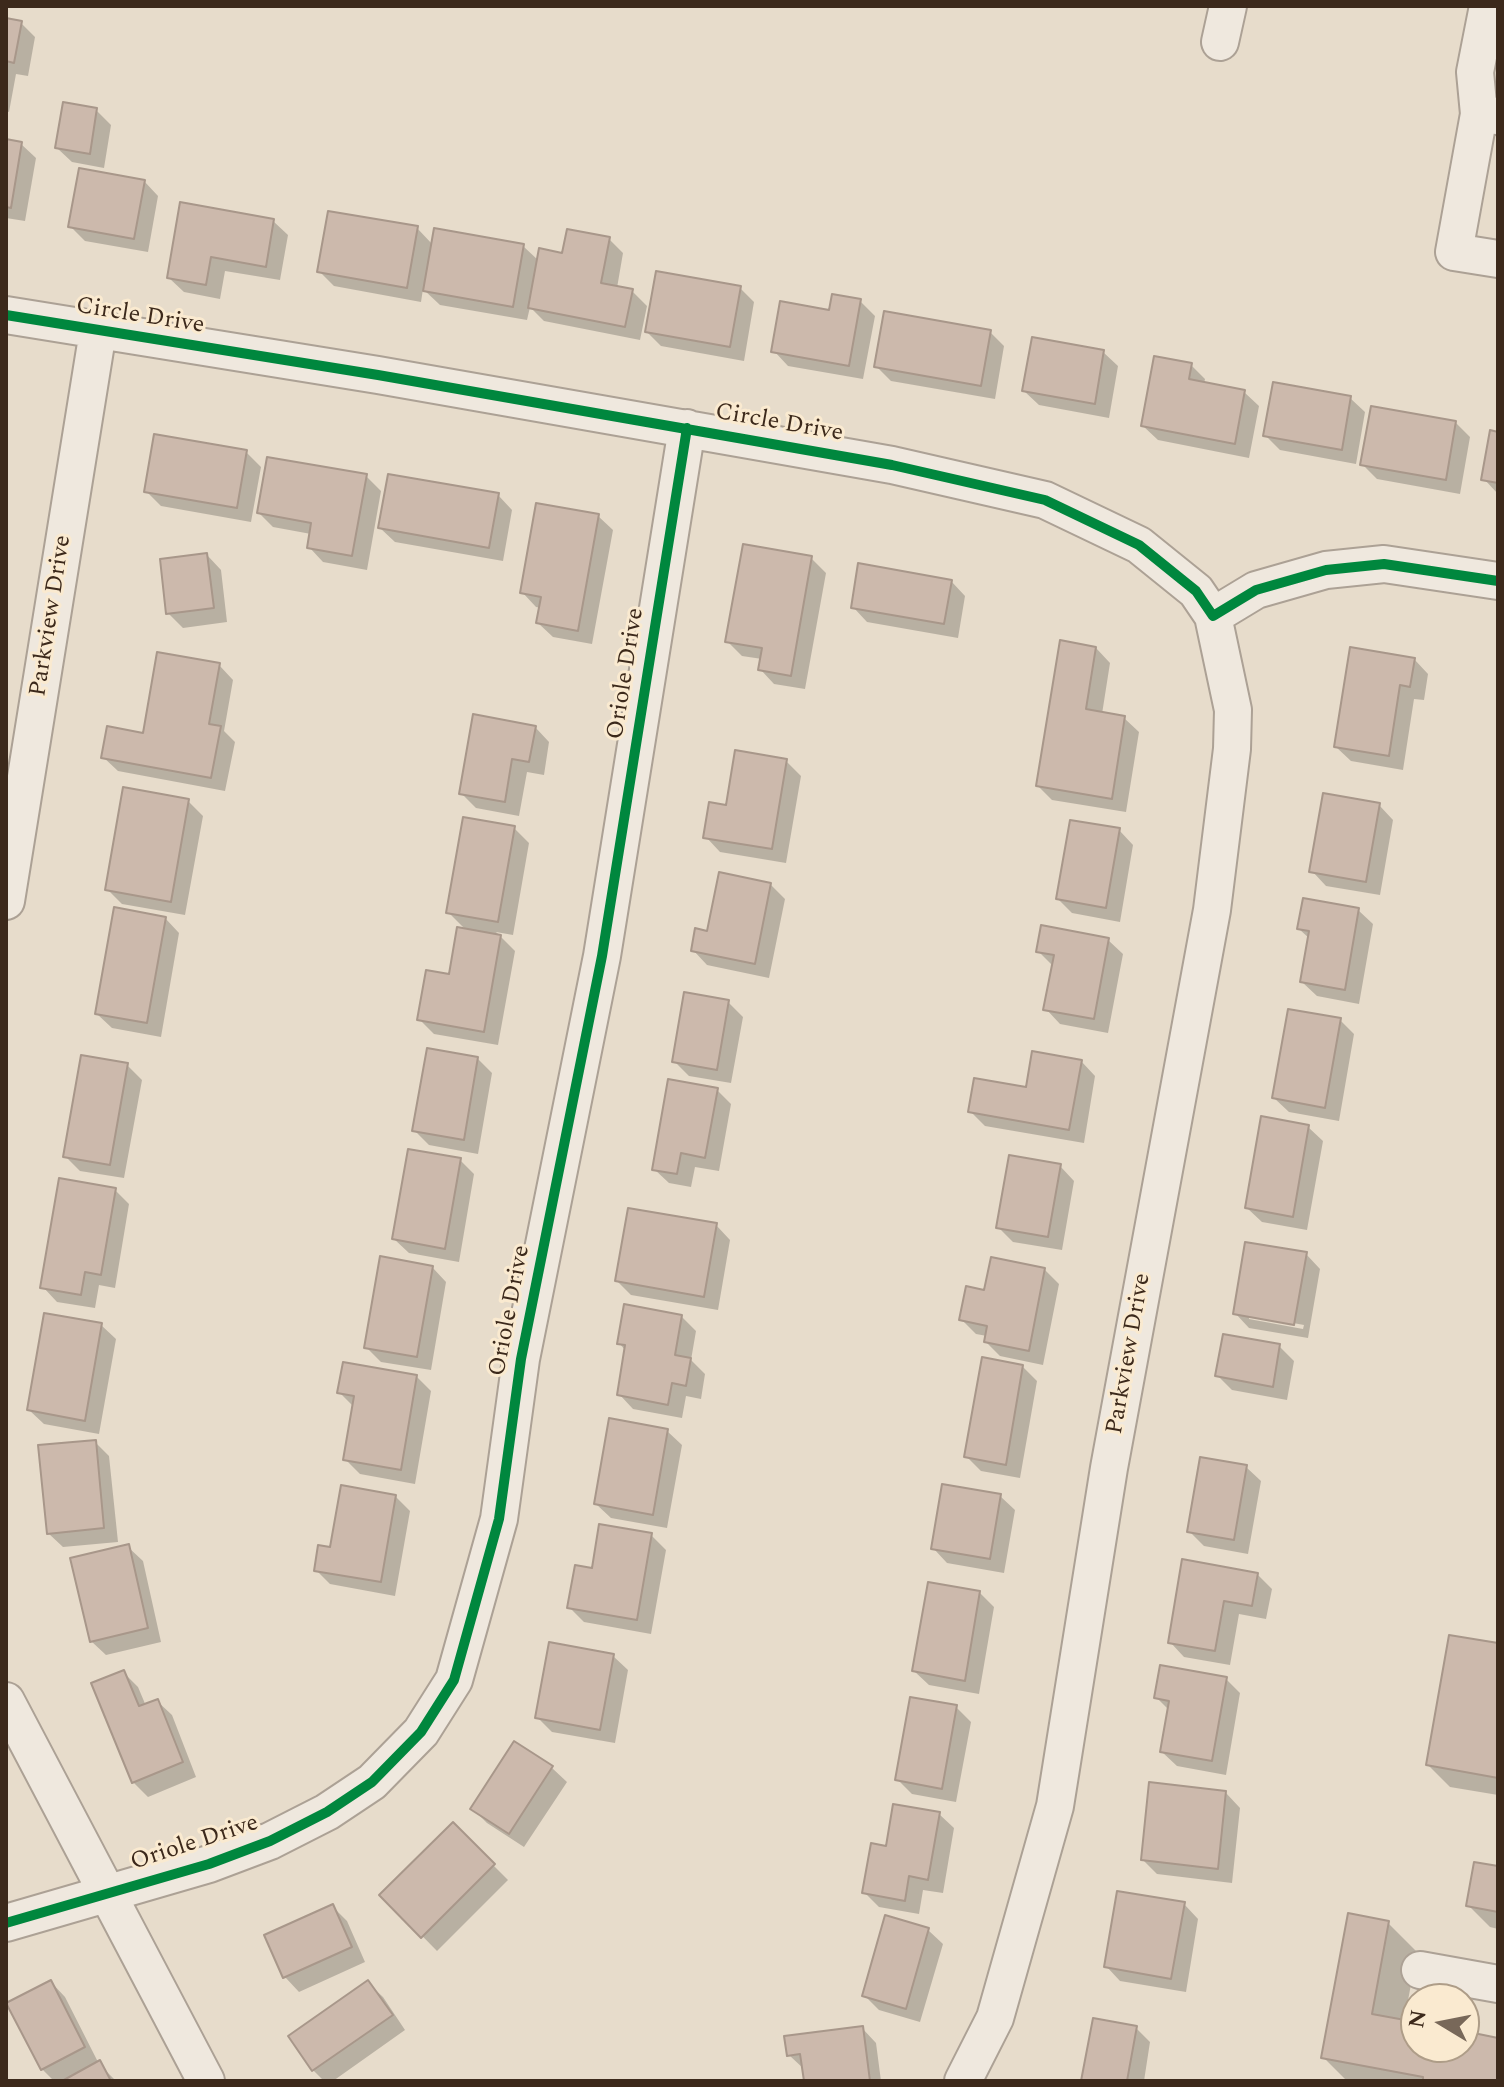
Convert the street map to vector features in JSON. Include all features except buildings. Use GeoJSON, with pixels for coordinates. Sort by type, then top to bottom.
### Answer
{"type":"FeatureCollection","features":[{"type":"Feature","properties":{"kind":"street"},"geometry":{"type":"LineString","coordinates":[[1220,42],[1228,6]]}},
{"type":"Feature","properties":{"kind":"street"},"geometry":{"type":"LineString","coordinates":[[1488,6],[1475,72],[1489,115],[1454,252],[1498,259]]}},
{"type":"Feature","properties":{"kind":"street","name":"Circle Drive"},"geometry":{"type":"LineString","coordinates":[[6,315],[687,428],[892,465],[1045,500],[1139,545],[1196,591],[1213,616]]}},
{"type":"Feature","properties":{"kind":"street","name":"Parkview Drive"},"geometry":{"type":"LineString","coordinates":[[6,901],[98,331]]}},
{"type":"Feature","properties":{"kind":"street","name":"Oriole Drive"},"geometry":{"type":"LineString","coordinates":[[6,1923],[209,1864],[270,1841],[327,1812],[372,1782],[421,1732],[454,1680],[499,1519],[521,1359],[602,956],[687,428]]}},
{"type":"Feature","properties":{"kind":"street"},"geometry":{"type":"LineString","coordinates":[[1213,616],[1256,590],[1326,570],[1384,564],[1498,581]]}},
{"type":"Feature","properties":{"kind":"street","name":"Parkview Drive"},"geometry":{"type":"LineString","coordinates":[[963,2081],[995,2018],[1055,1806],[1109,1468],[1212,910],[1232,749],[1233,710],[1213,616]]}},
{"type":"Feature","properties":{"kind":"street"},"geometry":{"type":"LineString","coordinates":[[6,1701],[206,2081]]}},
{"type":"Feature","properties":{"kind":"street"},"geometry":{"type":"LineString","coordinates":[[1420,1970],[1498,1984]]}},
{"type":"Feature","properties":{"kind":"cycle path"},"geometry":{"type":"LineString","coordinates":[[6,315],[378,375],[892,465],[1045,500],[1139,545],[1196,591],[1213,616],[1256,590],[1326,570],[1384,564],[1498,581]]}},
{"type":"Feature","properties":{"kind":"cycle path"},"geometry":{"type":"LineString","coordinates":[[6,1923],[209,1864],[270,1841],[327,1812],[372,1782],[421,1732],[454,1680],[499,1519],[521,1359],[602,956],[687,428]]}}]}
